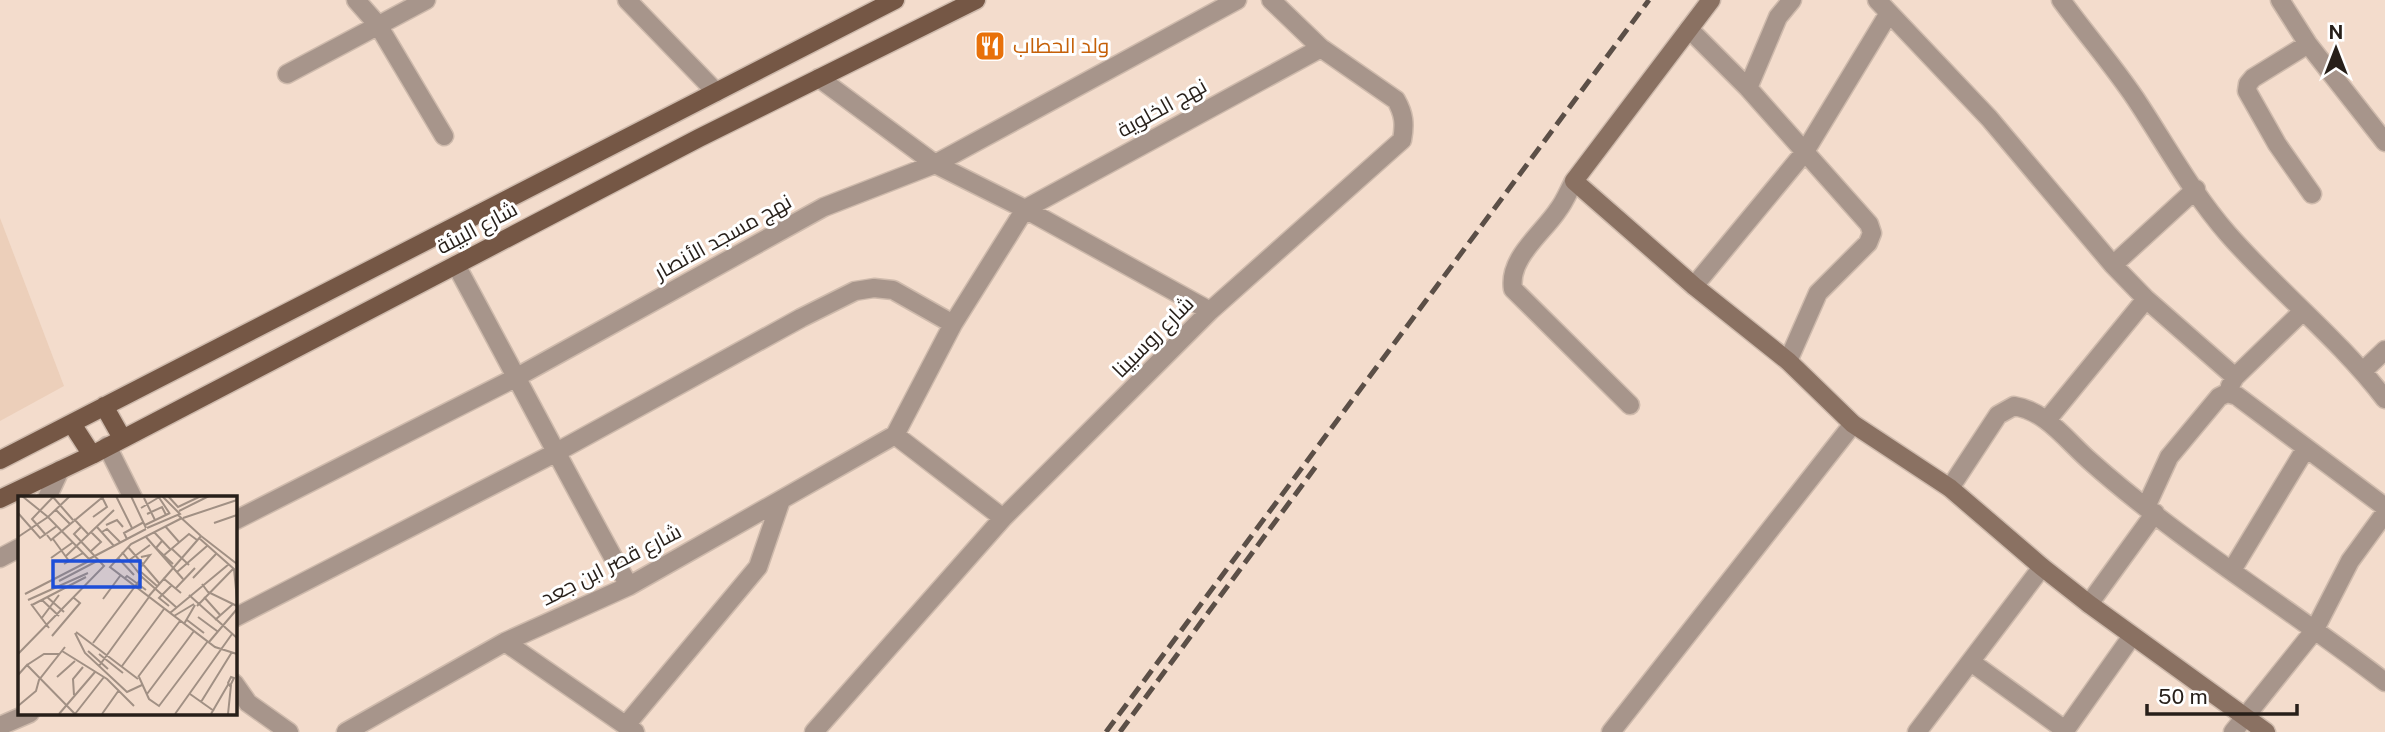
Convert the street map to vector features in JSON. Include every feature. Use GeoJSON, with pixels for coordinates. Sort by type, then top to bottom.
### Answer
{"type":"FeatureCollection","features":[{"type":"Feature","properties":{"kind":"main road","name":"شارع البيئة"},"geometry":{"type":"LineString","coordinates":[[0,460],[895,0]]}},
{"type":"Feature","properties":{"kind":"main road","name":"شارع البيئة"},"geometry":{"type":"LineString","coordinates":[[0,499],[107,447],[699,138],[976,0]]}},
{"type":"Feature","properties":{"kind":"main road"},"geometry":{"type":"LineString","coordinates":[[104,406],[107,447]]}},
{"type":"Feature","properties":{"kind":"main road"},"geometry":{"type":"LineString","coordinates":[[72,424],[107,447]]}},
{"type":"Feature","properties":{"kind":"street"},"geometry":{"type":"LineString","coordinates":[[356,0],[378,25],[444,136]]}},
{"type":"Feature","properties":{"kind":"street"},"geometry":{"type":"LineString","coordinates":[[286,74],[426,0]]}},
{"type":"Feature","properties":{"kind":"street"},"geometry":{"type":"LineString","coordinates":[[627,0],[716,92]]}},
{"type":"Feature","properties":{"kind":"street","name":"نهج مسجد الأنصار"},"geometry":{"type":"LineString","coordinates":[[236,520],[517,377],[824,207],[935,164],[1237,0]]}},
{"type":"Feature","properties":{"kind":"street","name":"شارع روسبينا"},"geometry":{"type":"LineString","coordinates":[[814,732],[1003,518],[1210,312],[1402,140],[1405,127],[1403,112],[1396,100],[1321,48],[1271,0]]}},
{"type":"Feature","properties":{"kind":"street"},"geometry":{"type":"LineString","coordinates":[[1630,405],[1513,289],[1511,278],[1517,264],[1559,209],[1574,181],[1711,0]]}},
{"type":"Feature","properties":{"kind":"street"},"geometry":{"type":"LineString","coordinates":[[1748,88],[1778,17],[1792,0]]}},
{"type":"Feature","properties":{"kind":"street"},"geometry":{"type":"LineString","coordinates":[[2280,0],[2308,44],[2385,142]]}},
{"type":"Feature","properties":{"kind":"street"},"geometry":{"type":"LineString","coordinates":[[2069,3],[2225,231],[2260,270],[2363,370],[2385,399]]}},
{"type":"Feature","properties":{"kind":"street"},"geometry":{"type":"LineString","coordinates":[[1694,286],[1804,153],[1883,6],[1989,118],[2113,265],[2231,385],[2237,396],[2385,507]]}},
{"type":"Feature","properties":{"kind":"street"},"geometry":{"type":"LineString","coordinates":[[1689,29],[1748,88],[1869,224],[1872,233],[1868,243],[1818,293],[1788,361]]}},
{"type":"Feature","properties":{"kind":"street"},"geometry":{"type":"LineString","coordinates":[[2308,44],[2253,78],[2246,91],[2277,144],[2312,194]]}},
{"type":"Feature","properties":{"kind":"street","name":"نهج الخلوية"},"geometry":{"type":"LineString","coordinates":[[1025,209],[1321,48]]}},
{"type":"Feature","properties":{"kind":"street"},"geometry":{"type":"LineString","coordinates":[[819,78],[935,164],[1025,209],[1210,312]]}},
{"type":"Feature","properties":{"kind":"street"},"geometry":{"type":"LineString","coordinates":[[1574,181],[1694,286],[1788,361],[1853,424],[1951,488],[2089,604],[2266,732]]}},
{"type":"Feature","properties":{"kind":"street"},"geometry":{"type":"LineString","coordinates":[[2113,265],[2196,189]]}},
{"type":"Feature","properties":{"kind":"street"},"geometry":{"type":"LineString","coordinates":[[1003,518],[895,435],[953,324],[1025,209]]}},
{"type":"Feature","properties":{"kind":"street"},"geometry":{"type":"LineString","coordinates":[[456,265],[629,586]]}},
{"type":"Feature","properties":{"kind":"street"},"geometry":{"type":"LineString","coordinates":[[236,617],[555,453],[855,291],[874,288],[892,290],[953,324]]}},
{"type":"Feature","properties":{"kind":"street"},"geometry":{"type":"LineString","coordinates":[[2047,420],[2146,299]]}},
{"type":"Feature","properties":{"kind":"street"},"geometry":{"type":"LineString","coordinates":[[2089,604],[2150,510],[2169,457],[2218,397],[2303,311]]}},
{"type":"Feature","properties":{"kind":"street"},"geometry":{"type":"LineString","coordinates":[[2363,370],[2385,349]]}},
{"type":"Feature","properties":{"kind":"street"},"geometry":{"type":"LineString","coordinates":[[1951,488],[1998,415],[2014,406],[2029,408],[2047,420],[2090,462],[2150,510],[2385,682]]}},
{"type":"Feature","properties":{"kind":"street"},"geometry":{"type":"LineString","coordinates":[[1611,732],[1853,424]]}},
{"type":"Feature","properties":{"kind":"street","name":"شارع قصر ابن جعد"},"geometry":{"type":"LineString","coordinates":[[346,732],[505,642],[629,586],[895,435]]}},
{"type":"Feature","properties":{"kind":"street"},"geometry":{"type":"LineString","coordinates":[[107,447],[132,496]]}},
{"type":"Feature","properties":{"kind":"street"},"geometry":{"type":"LineString","coordinates":[[2232,570],[2306,448]]}},
{"type":"Feature","properties":{"kind":"street"},"geometry":{"type":"LineString","coordinates":[[48,496],[60,470]]}},
{"type":"Feature","properties":{"kind":"street"},"geometry":{"type":"LineString","coordinates":[[505,642],[630,728],[758,567],[782,500]]}},
{"type":"Feature","properties":{"kind":"street"},"geometry":{"type":"LineString","coordinates":[[2233,732],[2314,631],[2350,561],[2385,513]]}},
{"type":"Feature","properties":{"kind":"street"},"geometry":{"type":"LineString","coordinates":[[0,558],[18,549]]}},
{"type":"Feature","properties":{"kind":"street"},"geometry":{"type":"LineString","coordinates":[[1917,732],[2042,567]]}},
{"type":"Feature","properties":{"kind":"street"},"geometry":{"type":"LineString","coordinates":[[1971,662],[2065,731],[2132,636]]}},
{"type":"Feature","properties":{"kind":"street"},"geometry":{"type":"LineString","coordinates":[[236,686],[248,703],[289,732]]}},
{"type":"Feature","properties":{"kind":"street"},"geometry":{"type":"LineString","coordinates":[[0,726],[28,714]]}},
{"type":"Feature","properties":{"kind":"shaded area"},"geometry":{"type":"Polygon","coordinates":[[[0,218],[64,386],[0,421],[0,218]]]}},
{"type":"Feature","properties":{"kind":"railway"},"geometry":{"type":"LineString","coordinates":[[1106,732],[1649,0]]}},
{"type":"Feature","properties":{"kind":"railway"},"geometry":{"type":"LineString","coordinates":[[1120,732],[1317,465]]}},
{"type":"Feature","properties":{"kind":"place","name":"ولد الحطاب"},"geometry":{"type":"Point","coordinates":[990,46]}}]}
